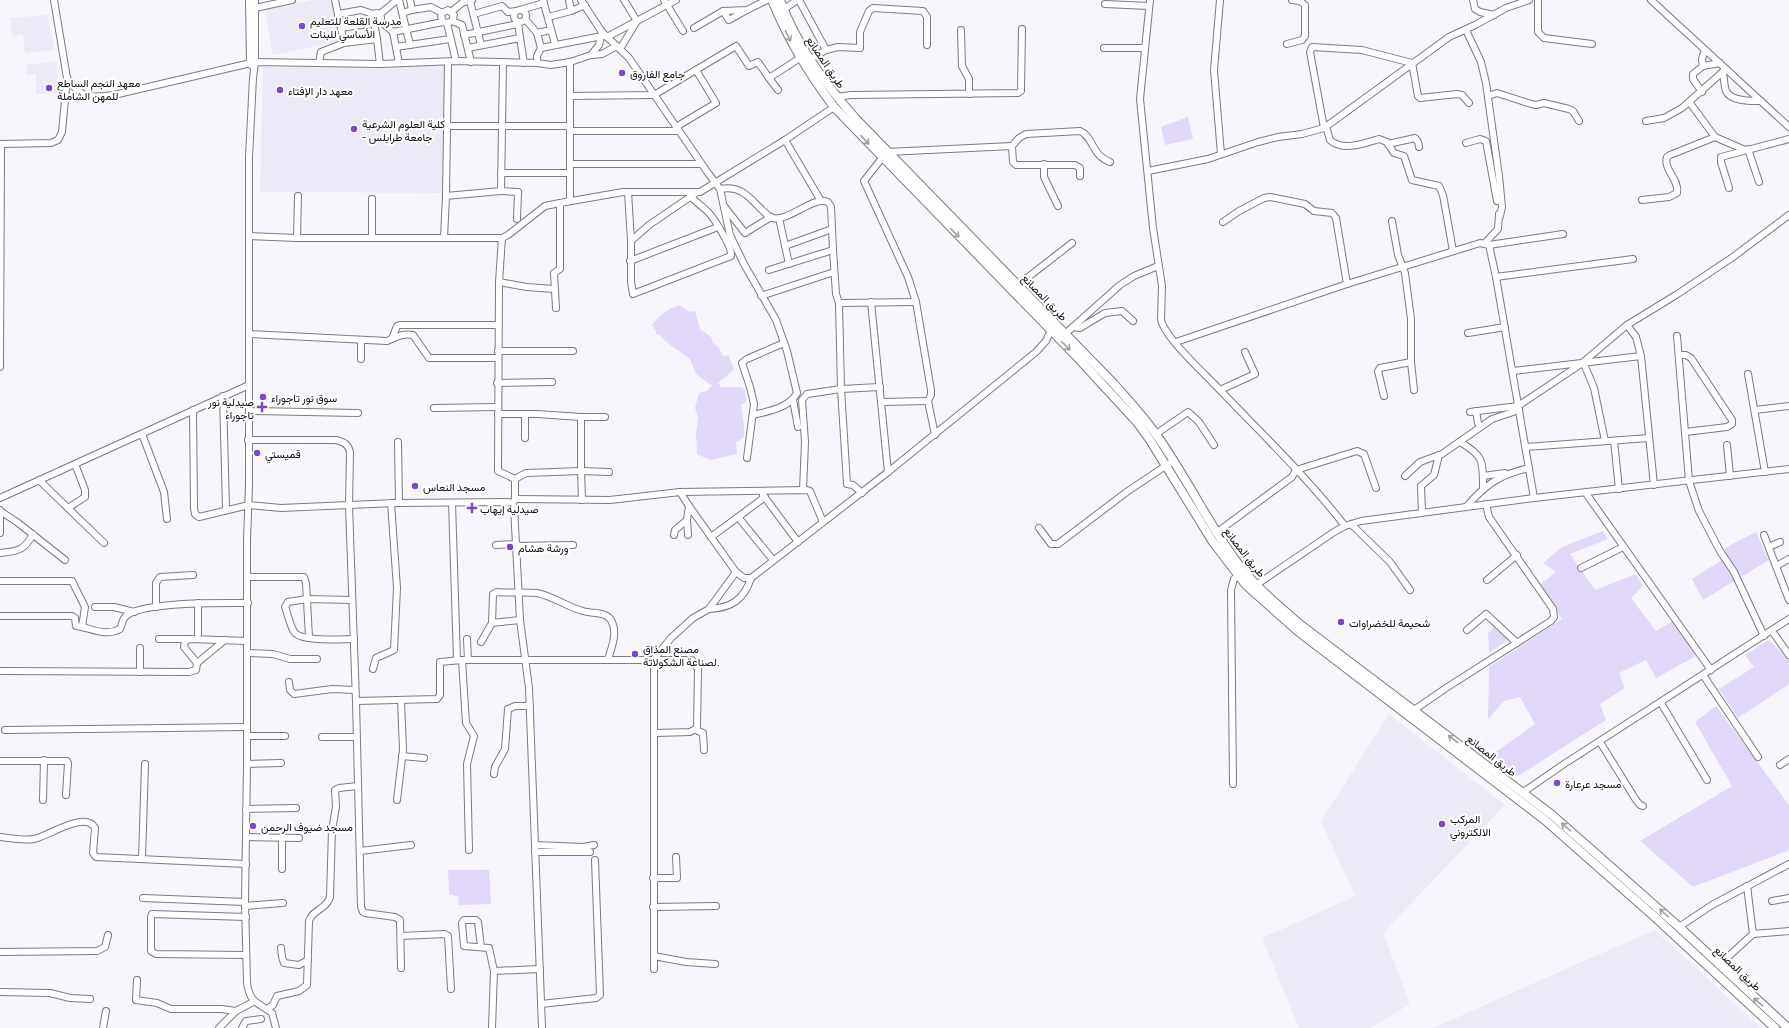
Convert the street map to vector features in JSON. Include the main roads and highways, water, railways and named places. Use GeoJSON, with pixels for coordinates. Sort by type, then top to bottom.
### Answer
{"type":"FeatureCollection","features":[{"type":"Feature","properties":{"kind":"main road","name":"طريق المصانع"},"geometry":{"type":"LineString","coordinates":[[772,0],[789,39],[834,107],[1018,284],[1114,384],[1156,434],[1210,536],[1240,572],[1302,626],[1492,779],[1575,841],[1679,927],[1788,1027]]}},
{"type":"Feature","properties":{"kind":"main road","name":"طريق المصانع"},"geometry":{"type":"LineString","coordinates":[[780,0],[804,60],[885,155],[1137,422],[1170,463],[1216,533],[1240,572],[1246,585],[1283,619],[1387,694],[1414,710],[1552,815],[1575,841],[1775,1028]]}},
{"type":"Feature","properties":{"kind":"place","name":"مدرسة القلعة للتعليم الأساسي للبنات"},"geometry":{"type":"Point","coordinates":[302,26]}},
{"type":"Feature","properties":{"kind":"place","name":"جامع الفاروق"},"geometry":{"type":"Point","coordinates":[622,73]}},
{"type":"Feature","properties":{"kind":"place","name":"معهد النجم الساطع للمهن الشاملة"},"geometry":{"type":"Point","coordinates":[49,88]}},
{"type":"Feature","properties":{"kind":"place","name":"معهد دار الإفتاء"},"geometry":{"type":"Point","coordinates":[280,90]}},
{"type":"Feature","properties":{"kind":"place","name":"كلية العلوم الشرعية - جامعة طرابلس"},"geometry":{"type":"Point","coordinates":[354,129]}},
{"type":"Feature","properties":{"kind":"place","name":"سوق نور تاجوراء"},"geometry":{"type":"Point","coordinates":[263,397]}},
{"type":"Feature","properties":{"kind":"place","name":"صيدلية نور تاجوراء"},"geometry":{"type":"Point","coordinates":[262,407]}},
{"type":"Feature","properties":{"kind":"place","name":"قميستي"},"geometry":{"type":"Point","coordinates":[257,453]}},
{"type":"Feature","properties":{"kind":"place","name":"مسجد النعاس"},"geometry":{"type":"Point","coordinates":[415,486]}},
{"type":"Feature","properties":{"kind":"place","name":"صيدلية إيهاب"},"geometry":{"type":"Point","coordinates":[472,508]}},
{"type":"Feature","properties":{"kind":"place","name":"ورشة هشام"},"geometry":{"type":"Point","coordinates":[510,547]}},
{"type":"Feature","properties":{"kind":"place","name":"شحيمة للخضراوات"},"geometry":{"type":"Point","coordinates":[1341,622]}},
{"type":"Feature","properties":{"kind":"place","name":"مصنع المذاق لصناعة الشكولاتة."},"geometry":{"type":"Point","coordinates":[635,654]}},
{"type":"Feature","properties":{"kind":"place","name":"مسجد عرعارة"},"geometry":{"type":"Point","coordinates":[1557,783]}},
{"type":"Feature","properties":{"kind":"place","name":"المركب الالكتروني"},"geometry":{"type":"Point","coordinates":[1442,824]}},
{"type":"Feature","properties":{"kind":"place","name":"مسجد ضيوف الرحمن"},"geometry":{"type":"Point","coordinates":[253,826]}}]}
